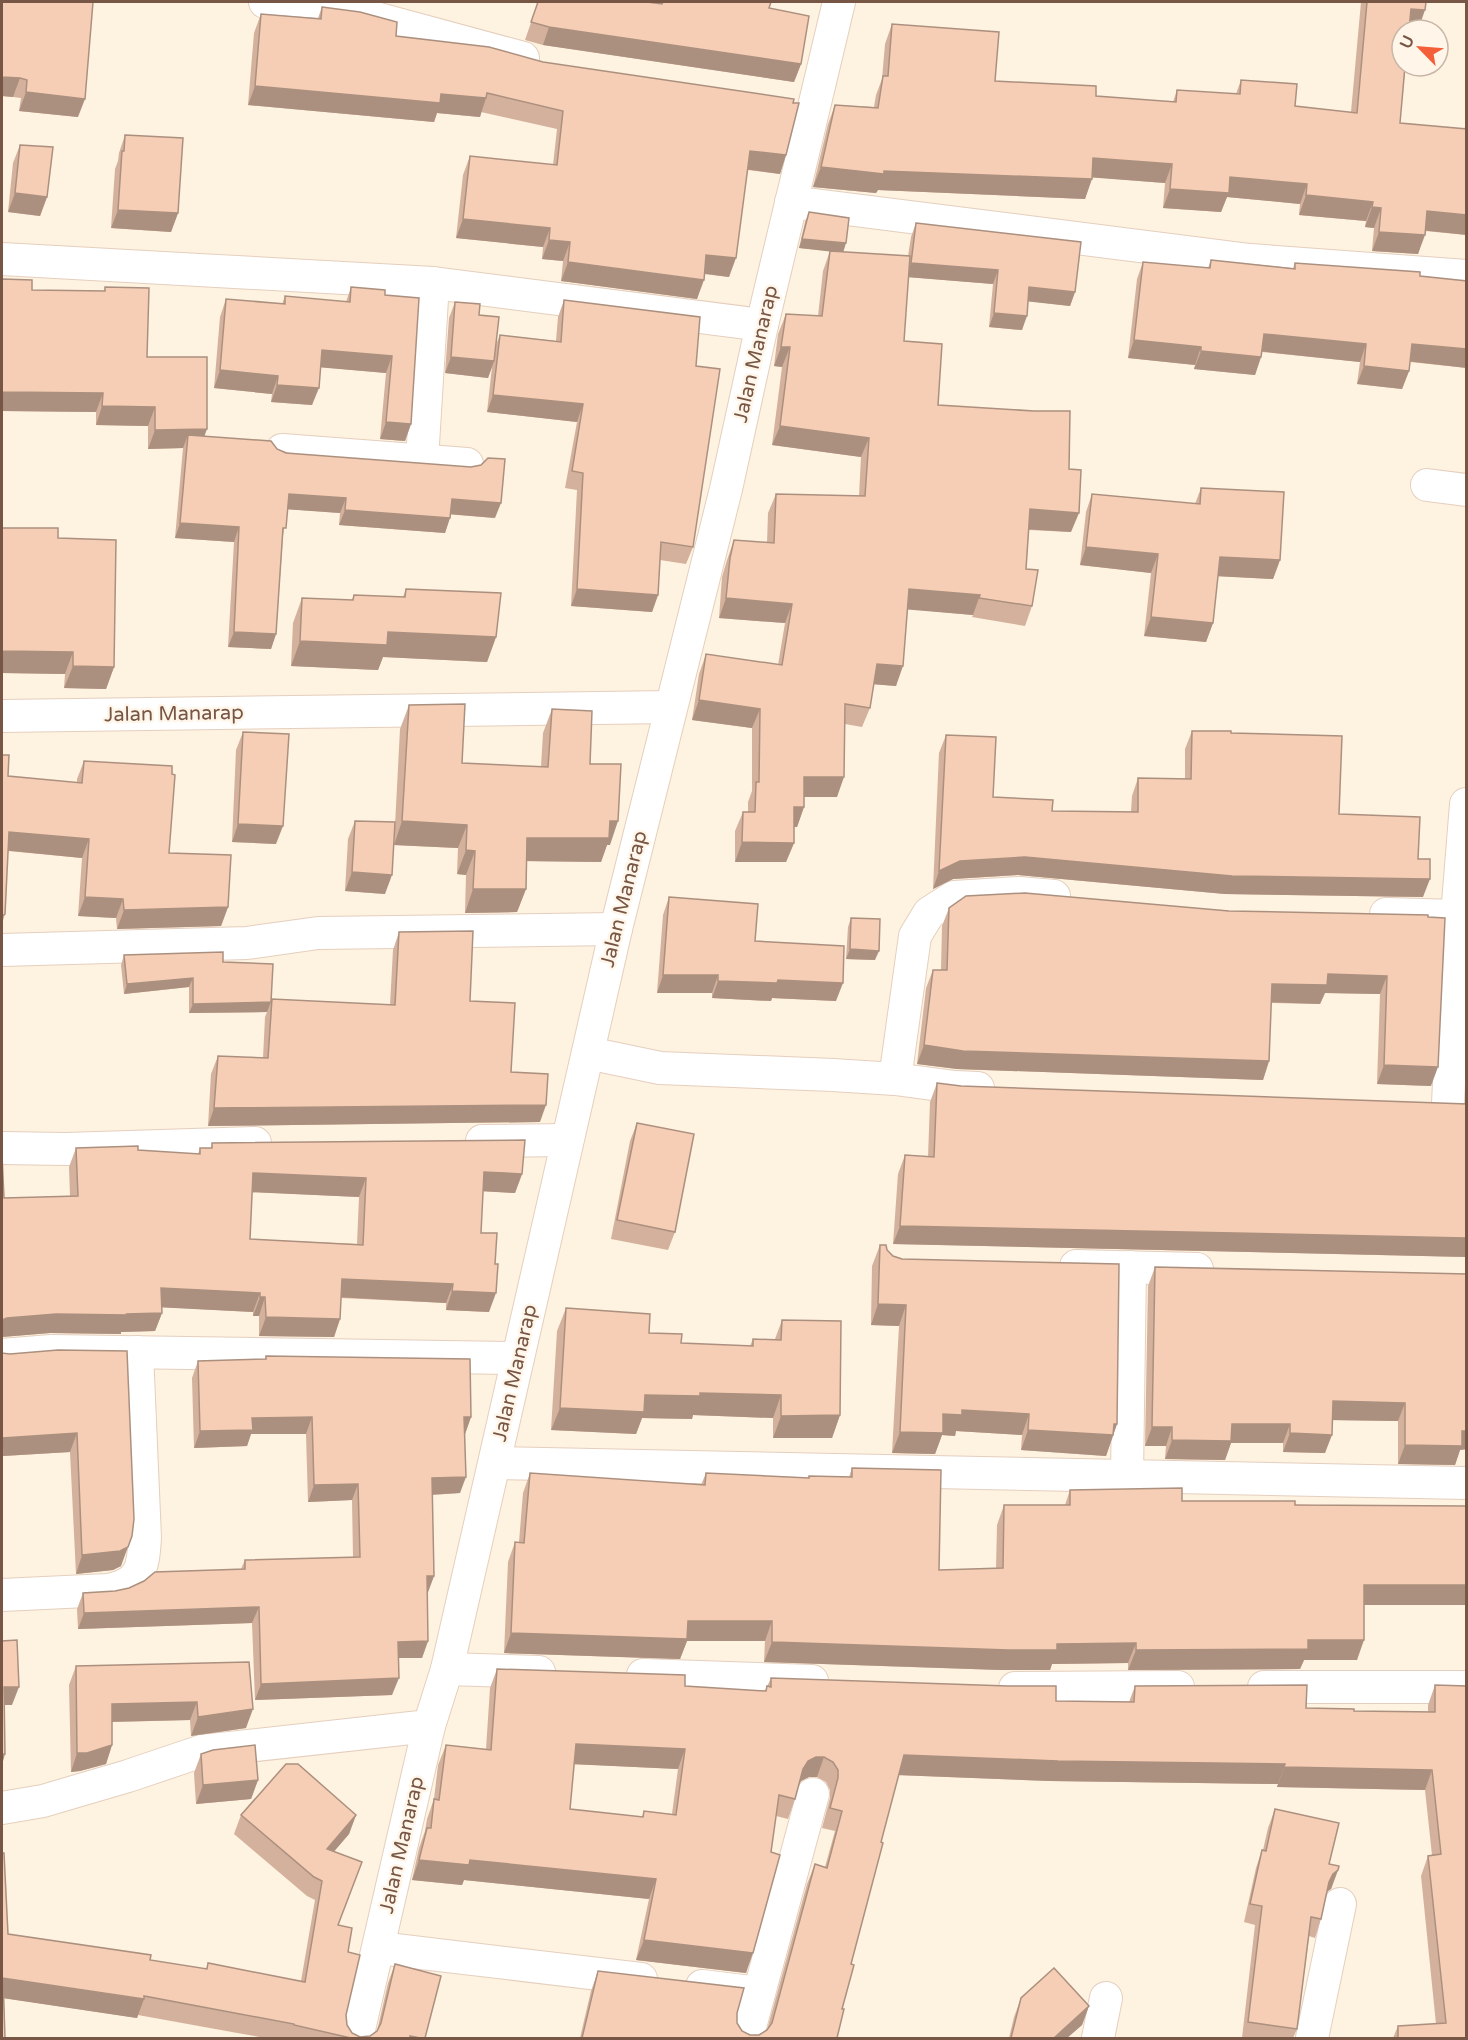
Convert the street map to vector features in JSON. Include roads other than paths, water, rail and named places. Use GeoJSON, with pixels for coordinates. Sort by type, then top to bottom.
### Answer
{"type":"FeatureCollection","features":[{"type":"Feature","properties":{"kind":"street"},"geometry":{"type":"LineString","coordinates":[[265,2],[357,13],[550,64]]}},
{"type":"Feature","properties":{"kind":"street","name":"Jalan Manarap"},"geometry":{"type":"LineString","coordinates":[[357,2038],[380,1948],[429,1726],[447,1669],[616,929],[726,489],[791,202],[802,101],[839,2]]}},
{"type":"Feature","properties":{"kind":"street"},"geometry":{"type":"LineString","coordinates":[[791,202],[1250,260],[1467,276]]}},
{"type":"Feature","properties":{"kind":"street"},"geometry":{"type":"LineString","coordinates":[[2,259],[433,283],[762,325]]}},
{"type":"Feature","properties":{"kind":"street"},"geometry":{"type":"LineString","coordinates":[[422,460],[433,283]]}},
{"type":"Feature","properties":{"kind":"street"},"geometry":{"type":"LineString","coordinates":[[282,450],[467,464]]}},
{"type":"Feature","properties":{"kind":"street"},"geometry":{"type":"LineString","coordinates":[[1427,485],[1467,490]]}},
{"type":"Feature","properties":{"kind":"street","name":"Jalan Manarap"},"geometry":{"type":"LineString","coordinates":[[2,716],[671,707]]}},
{"type":"Feature","properties":{"kind":"street"},"geometry":{"type":"LineString","coordinates":[[1446,1104],[1467,804]]}},
{"type":"Feature","properties":{"kind":"street"},"geometry":{"type":"LineString","coordinates":[[895,1079],[915,936],[929,913],[954,897],[1018,893],[1087,899]]}},
{"type":"Feature","properties":{"kind":"street"},"geometry":{"type":"LineString","coordinates":[[1353,914],[1458,915]]}},
{"type":"Feature","properties":{"kind":"street"},"geometry":{"type":"LineString","coordinates":[[2,950],[247,943],[318,933],[616,929]]}},
{"type":"Feature","properties":{"kind":"street"},"geometry":{"type":"LineString","coordinates":[[588,1053],[660,1068],[833,1075],[895,1079],[955,1087],[1002,1089]]}},
{"type":"Feature","properties":{"kind":"street"},"geometry":{"type":"LineString","coordinates":[[449,1142],[567,1140]]}},
{"type":"Feature","properties":{"kind":"street"},"geometry":{"type":"LineString","coordinates":[[2,1148],[66,1149],[284,1143]]}},
{"type":"Feature","properties":{"kind":"street"},"geometry":{"type":"LineString","coordinates":[[1047,1265],[1222,1269]]}},
{"type":"Feature","properties":{"kind":"street"},"geometry":{"type":"LineString","coordinates":[[1127,1476],[1130,1267]]}},
{"type":"Feature","properties":{"kind":"street"},"geometry":{"type":"LineString","coordinates":[[2,1355],[51,1351],[518,1358]]}},
{"type":"Feature","properties":{"kind":"street"},"geometry":{"type":"LineString","coordinates":[[2,1595],[108,1590],[125,1587],[136,1578],[143,1565],[145,1538],[137,1352]]}},
{"type":"Feature","properties":{"kind":"street"},"geometry":{"type":"LineString","coordinates":[[495,1463],[1467,1483]]}},
{"type":"Feature","properties":{"kind":"street"},"geometry":{"type":"LineString","coordinates":[[447,1669],[565,1673]]}},
{"type":"Feature","properties":{"kind":"street"},"geometry":{"type":"LineString","coordinates":[[612,1674],[836,1682]]}},
{"type":"Feature","properties":{"kind":"street"},"geometry":{"type":"LineString","coordinates":[[1240,1687],[1467,1687]]}},
{"type":"Feature","properties":{"kind":"street"},"geometry":{"type":"LineString","coordinates":[[990,1688],[1204,1688]]}},
{"type":"Feature","properties":{"kind":"street"},"geometry":{"type":"LineString","coordinates":[[2,1808],[43,1801],[202,1751],[429,1726]]}},
{"type":"Feature","properties":{"kind":"street"},"geometry":{"type":"LineString","coordinates":[[747,2038],[813,1794]]}},
{"type":"Feature","properties":{"kind":"street"},"geometry":{"type":"LineString","coordinates":[[1312,2038],[1340,1904]]}},
{"type":"Feature","properties":{"kind":"street"},"geometry":{"type":"LineString","coordinates":[[380,1948],[759,1993]]}},
{"type":"Feature","properties":{"kind":"street"},"geometry":{"type":"LineString","coordinates":[[1098,2038],[1106,1998]]}}]}
